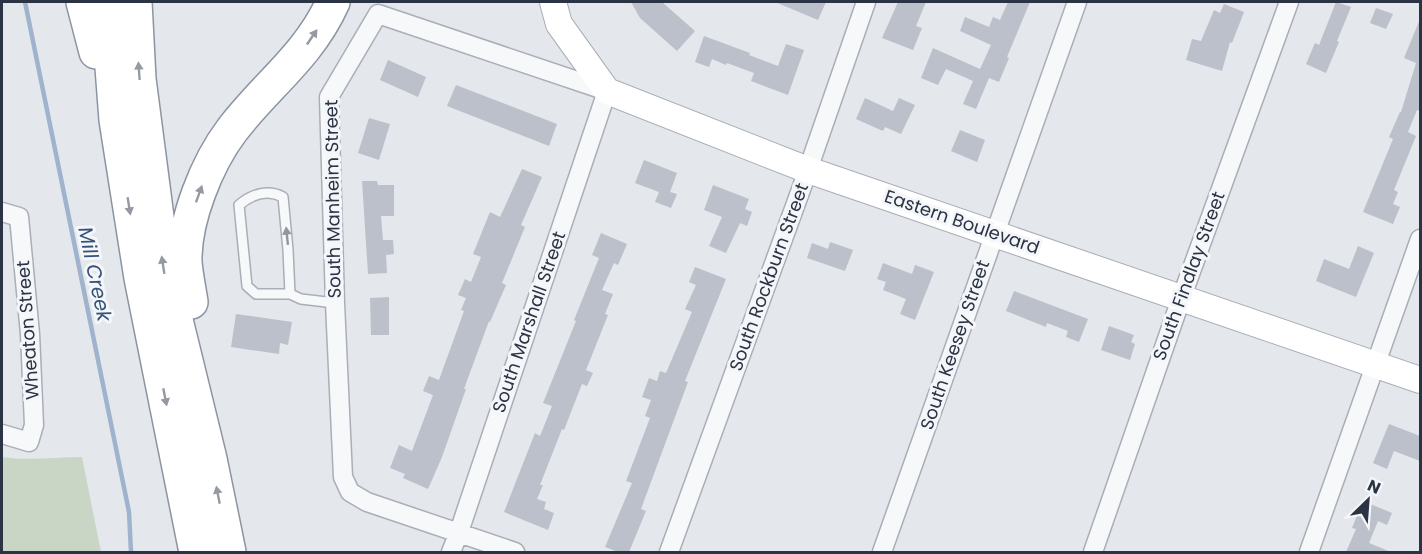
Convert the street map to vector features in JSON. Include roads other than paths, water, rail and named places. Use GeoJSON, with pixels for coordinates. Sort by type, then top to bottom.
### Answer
{"type":"FeatureCollection","features":[{"type":"Feature","properties":{"kind":"highway"},"geometry":{"type":"LineString","coordinates":[[83,2],[122,159]]}},
{"type":"Feature","properties":{"kind":"highway"},"geometry":{"type":"LineString","coordinates":[[107,2],[116,120],[141,278],[196,552]]}},
{"type":"Feature","properties":{"kind":"highway"},"geometry":{"type":"LineString","coordinates":[[135,2],[139,79],[164,271],[210,459],[229,552]]}},
{"type":"Feature","properties":{"kind":"highway"},"geometry":{"type":"LineString","coordinates":[[210,459],[185,261],[188,228],[210,167],[231,130],[299,57],[325,19],[333,2]]}},
{"type":"Feature","properties":{"kind":"street"},"geometry":{"type":"LineString","coordinates":[[553,2],[559,24],[607,91]]}},
{"type":"Feature","properties":{"kind":"street","name":"South Rockburn Street"},"geometry":{"type":"LineString","coordinates":[[669,552],[808,170],[866,2]]}},
{"type":"Feature","properties":{"kind":"street","name":"South Keesey Street"},"geometry":{"type":"LineString","coordinates":[[882,552],[1077,2]]}},
{"type":"Feature","properties":{"kind":"street","name":"South Findlay Street"},"geometry":{"type":"LineString","coordinates":[[1093,552],[1182,296],[1289,2]]}},
{"type":"Feature","properties":{"kind":"street","name":"South Manheim Street"},"geometry":{"type":"LineString","coordinates":[[459,532],[368,502],[351,492],[343,477],[329,97],[378,14],[607,91]]}},
{"type":"Feature","properties":{"kind":"street","name":"Eastern Boulevard"},"geometry":{"type":"LineString","coordinates":[[607,91],[808,170],[1182,296],[1420,380]]}},
{"type":"Feature","properties":{"kind":"street","name":"South Marshall Street"},"geometry":{"type":"LineString","coordinates":[[451,552],[607,91]]}},
{"type":"Feature","properties":{"kind":"street","name":"Wheaton Street"},"geometry":{"type":"LineString","coordinates":[[2,434],[29,442],[34,424],[30,334],[10,215]]}},
{"type":"Feature","properties":{"kind":"street"},"geometry":{"type":"LineString","coordinates":[[1310,552],[1420,239]]}},
{"type":"Feature","properties":{"kind":"street"},"geometry":{"type":"LineString","coordinates":[[459,532],[515,552]]}},
{"type":"Feature","properties":{"kind":"lane"},"geometry":{"type":"LineString","coordinates":[[290,294],[283,197],[266,192],[248,198],[240,205],[247,286],[256,294],[290,294],[301,299],[335,303]]}},
{"type":"Feature","properties":{"kind":"waterway","name":"Mill Creek"},"geometry":{"type":"LineString","coordinates":[[25,2],[129,512],[131,552]]}}]}
